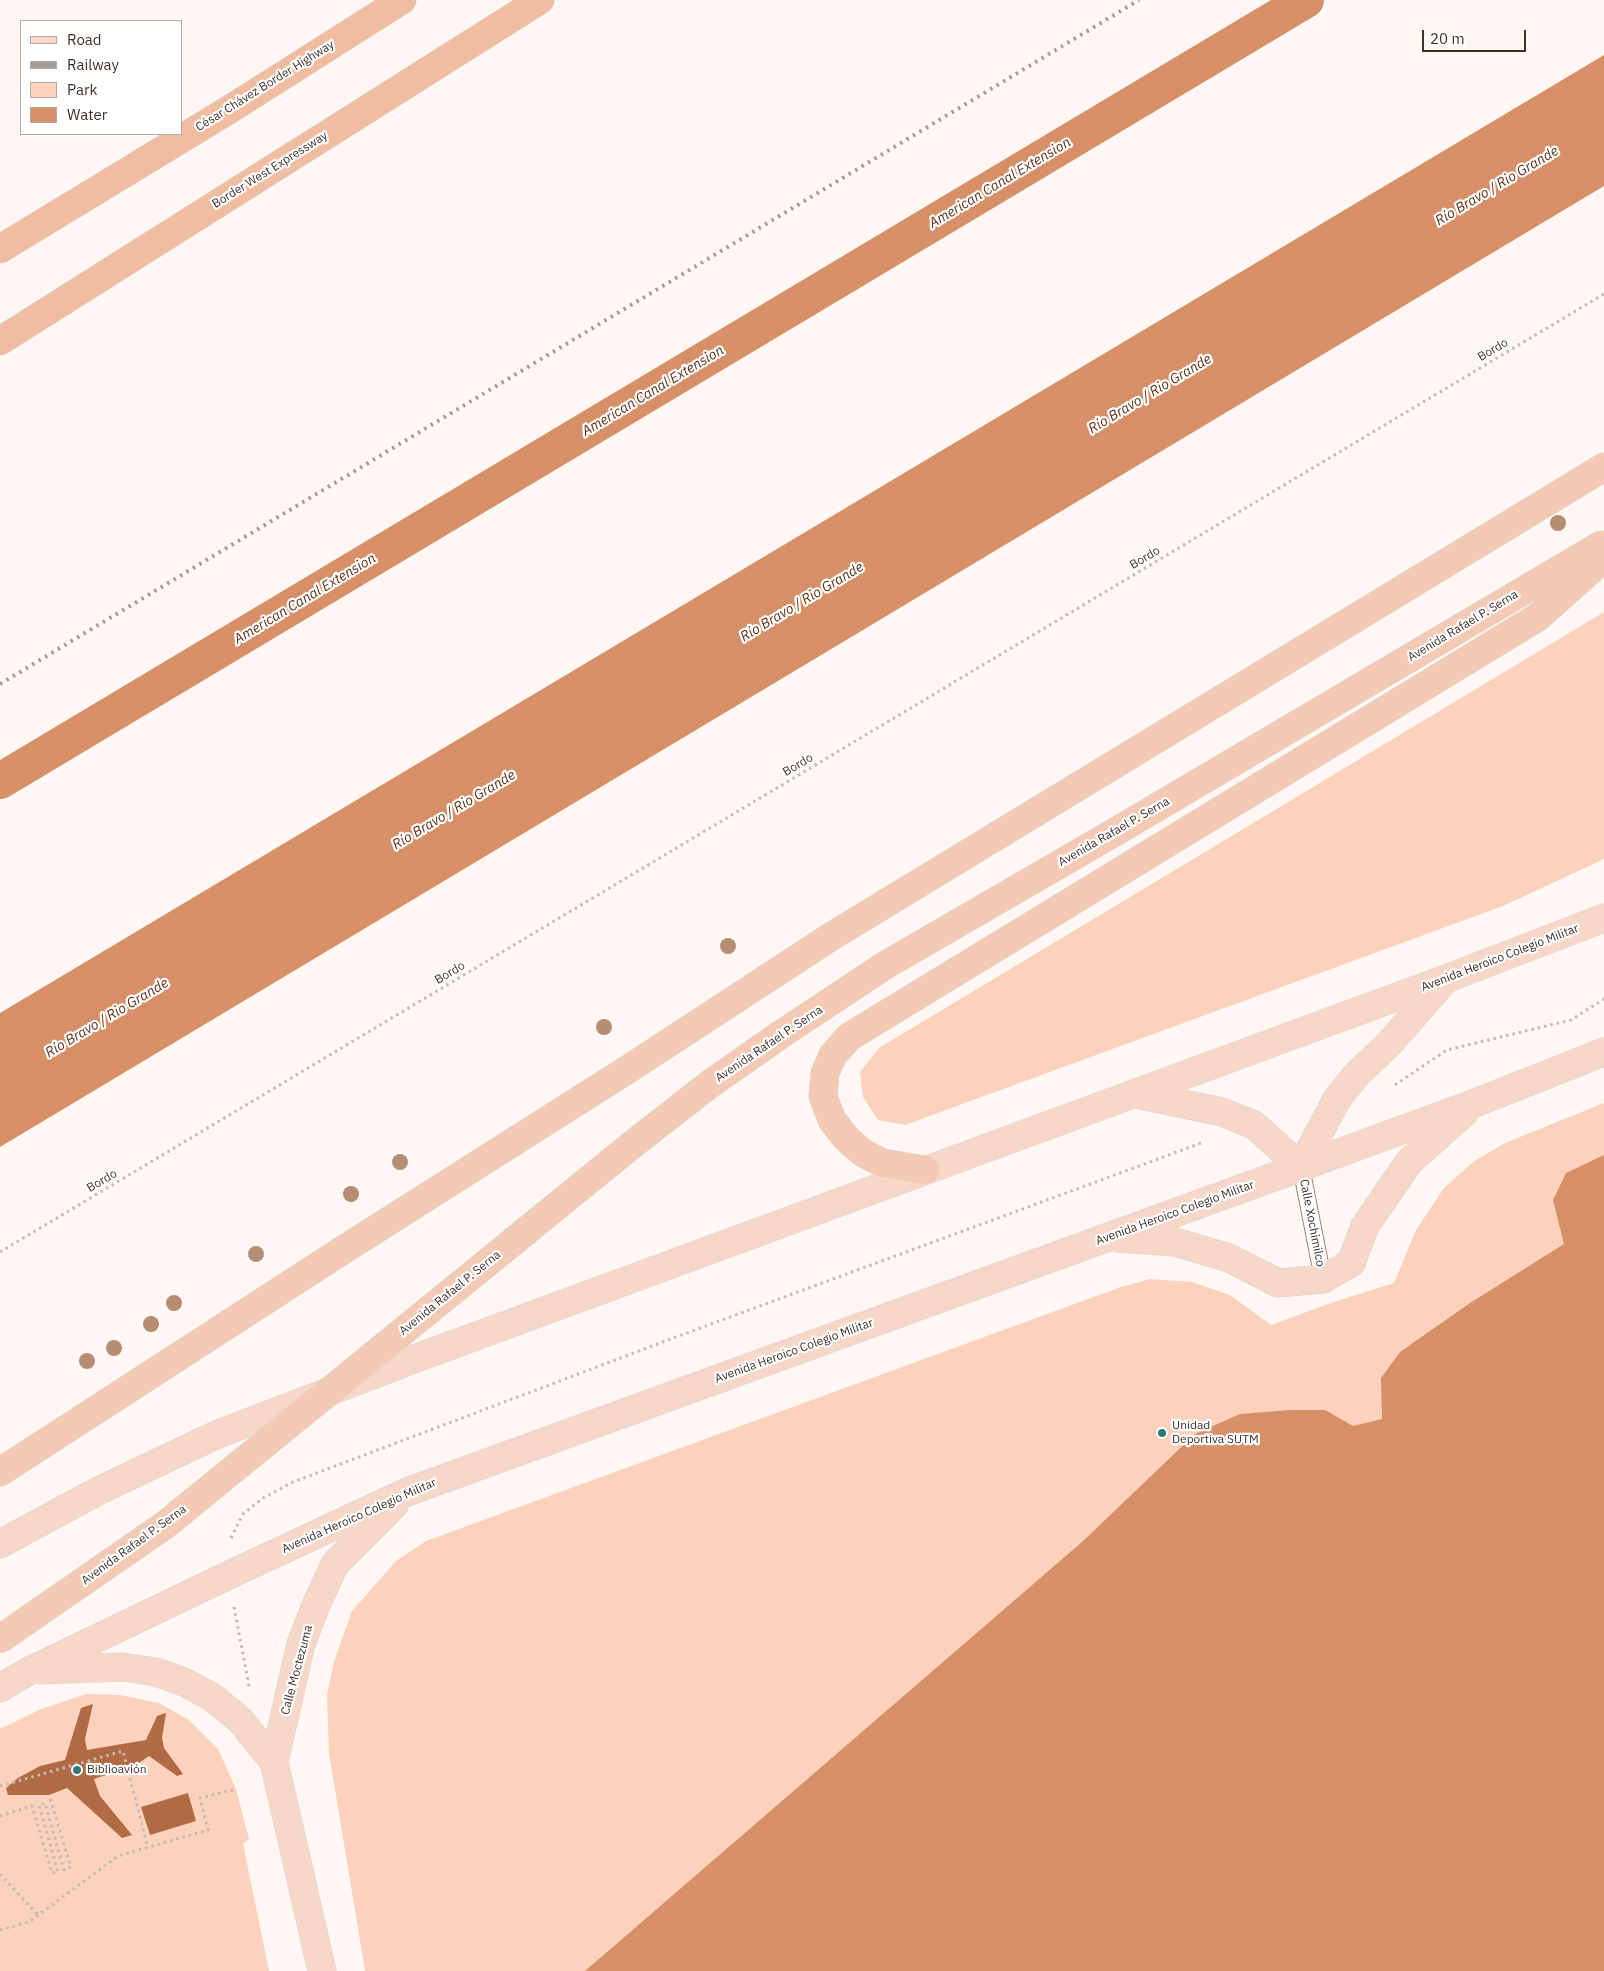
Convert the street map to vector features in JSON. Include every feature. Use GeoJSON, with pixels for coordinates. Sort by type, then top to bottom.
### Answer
{"type":"FeatureCollection","features":[{"type":"Feature","properties":{"kind":"highway","name":"César Chávez Border Highway"},"geometry":{"type":"LineString","coordinates":[[0,250],[227,111],[402,0]]}},
{"type":"Feature","properties":{"kind":"highway","name":"Border West Expressway"},"geometry":{"type":"LineString","coordinates":[[0,341],[540,0]]}},
{"type":"Feature","properties":{"kind":"highway"},"geometry":{"type":"LineString","coordinates":[[0,1472],[840,931],[1604,467]]}},
{"type":"Feature","properties":{"kind":"highway","name":"Avenida Rafael P. Serna"},"geometry":{"type":"LineString","coordinates":[[0,1639],[165,1525],[626,1150],[710,1084],[780,1035],[884,966],[1604,543]]}},
{"type":"Feature","properties":{"kind":"highway"},"geometry":{"type":"LineString","coordinates":[[926,1170],[883,1162],[863,1153],[846,1138],[832,1120],[824,1096],[824,1073],[833,1056],[848,1037],[1538,617],[1604,558]]}},
{"type":"Feature","properties":{"kind":"main road","name":"Avenida Heroico Colegio Militar"},"geometry":{"type":"LineString","coordinates":[[0,1544],[98,1490],[218,1434],[432,1353],[1448,978],[1604,918]]}},
{"type":"Feature","properties":{"kind":"main road"},"geometry":{"type":"LineString","coordinates":[[1134,1094],[1222,1112],[1254,1126],[1301,1167],[1337,1099],[1357,1074],[1388,1045],[1448,978]]}},
{"type":"Feature","properties":{"kind":"main road","name":"Avenida Heroico Colegio Militar"},"geometry":{"type":"LineString","coordinates":[[0,1688],[29,1671],[230,1574],[407,1492],[1301,1167],[1475,1103],[1604,1052]]}},
{"type":"Feature","properties":{"kind":"main road"},"geometry":{"type":"LineString","coordinates":[[1104,1238],[1175,1242],[1229,1258],[1278,1283],[1323,1279],[1351,1263],[1365,1226],[1409,1162],[1475,1103]]}},
{"type":"Feature","properties":{"kind":"main road","name":"Calle Moctezuma"},"geometry":{"type":"LineString","coordinates":[[322,1971],[274,1762],[301,1644],[316,1605],[332,1572],[336,1564],[407,1492]]}},
{"type":"Feature","properties":{"kind":"main road","name":"Calle Moctezuma"},"geometry":{"type":"LineString","coordinates":[[29,1671],[122,1667],[156,1672],[184,1682],[212,1697],[240,1720],[274,1762]]}},
{"type":"Feature","properties":{"kind":"lane","name":"Calle Xochimilco"},"geometry":{"type":"LineString","coordinates":[[1301,1167],[1323,1279]]}},
{"type":"Feature","properties":{"kind":"path","name":"Bordo"},"geometry":{"type":"LineString","coordinates":[[0,1252],[1604,294]]}},
{"type":"Feature","properties":{"kind":"path"},"geometry":{"type":"LineString","coordinates":[[0,1787],[123,1751],[148,1848]]}},
{"type":"Feature","properties":{"kind":"path"},"geometry":{"type":"LineString","coordinates":[[0,1930],[29,1922],[118,1856],[208,1830],[200,1798],[236,1789]]}},
{"type":"Feature","properties":{"kind":"path"},"geometry":{"type":"LineString","coordinates":[[0,1816],[32,1806],[52,1873],[58,1872],[39,1805],[45,1803],[64,1870],[71,1867],[48,1795]]}},
{"type":"Feature","properties":{"kind":"path"},"geometry":{"type":"LineString","coordinates":[[0,1874],[38,1915]]}},
{"type":"Feature","properties":{"kind":"green space"},"geometry":{"type":"Polygon","coordinates":[[[1604,612],[1604,859],[1503,906],[905,1125],[878,1120],[863,1097],[860,1072],[879,1048],[1604,612]]]}},
{"type":"Feature","properties":{"kind":"green space","name":"Unidad Deportiva SUTM"},"geometry":{"type":"Polygon","coordinates":[[[1604,1103],[1604,1971],[365,1971],[329,1753],[327,1695],[334,1662],[352,1611],[396,1561],[426,1541],[1121,1287],[1150,1279],[1192,1282],[1230,1295],[1271,1325],[1394,1283],[1416,1230],[1444,1188],[1473,1162],[1505,1143],[1604,1103]]]}},
{"type":"Feature","properties":{"kind":"green space"},"geometry":{"type":"Polygon","coordinates":[[[86,1694],[120,1695],[159,1703],[189,1720],[218,1749],[236,1789],[249,1839],[243,1844],[269,1971],[0,1971],[0,1729],[41,1709],[86,1694]]]}},
{"type":"Feature","properties":{"kind":"water","name":"Río Bravo / Rio Grande"},"geometry":{"type":"Polygon","coordinates":[[[1604,55],[1604,186],[0,1147],[0,1013],[1604,55]]]}},
{"type":"Feature","properties":{"kind":"water"},"geometry":{"type":"Polygon","coordinates":[[[1604,1155],[1604,1971],[585,1971],[1082,1542],[1195,1434],[1240,1414],[1290,1410],[1325,1410],[1353,1426],[1382,1419],[1381,1378],[1400,1352],[1470,1303],[1564,1244],[1553,1200],[1566,1173],[1604,1155]]]}},
{"type":"Feature","properties":{"kind":"building","name":"Biblioavión"},"geometry":{"type":"Polygon","coordinates":[[[93,1704],[85,1739],[87,1750],[146,1740],[157,1716],[166,1713],[162,1738],[164,1748],[183,1774],[177,1776],[149,1756],[136,1765],[94,1779],[100,1796],[132,1835],[122,1838],[67,1788],[49,1795],[8,1795],[6,1788],[18,1778],[40,1766],[65,1760],[81,1708],[93,1704]]]}},
{"type":"Feature","properties":{"kind":"building"},"geometry":{"type":"Polygon","coordinates":[[[188,1793],[196,1821],[150,1835],[141,1807],[188,1793]]]}},
{"type":"Feature","properties":{"kind":"waterway","name":"American Canal Extension"},"geometry":{"type":"LineString","coordinates":[[0,781],[1306,0]]}},
{"type":"Feature","properties":{"kind":"railway"},"geometry":{"type":"LineString","coordinates":[[0,684],[1139,0]]}},
{"type":"Feature","properties":{"kind":"place","name":"Unidad Deportiva SUTM"},"geometry":{"type":"Point","coordinates":[1162,1433]}},
{"type":"Feature","properties":{"kind":"place","name":"Biblioavión"},"geometry":{"type":"Point","coordinates":[77,1770]}}]}
